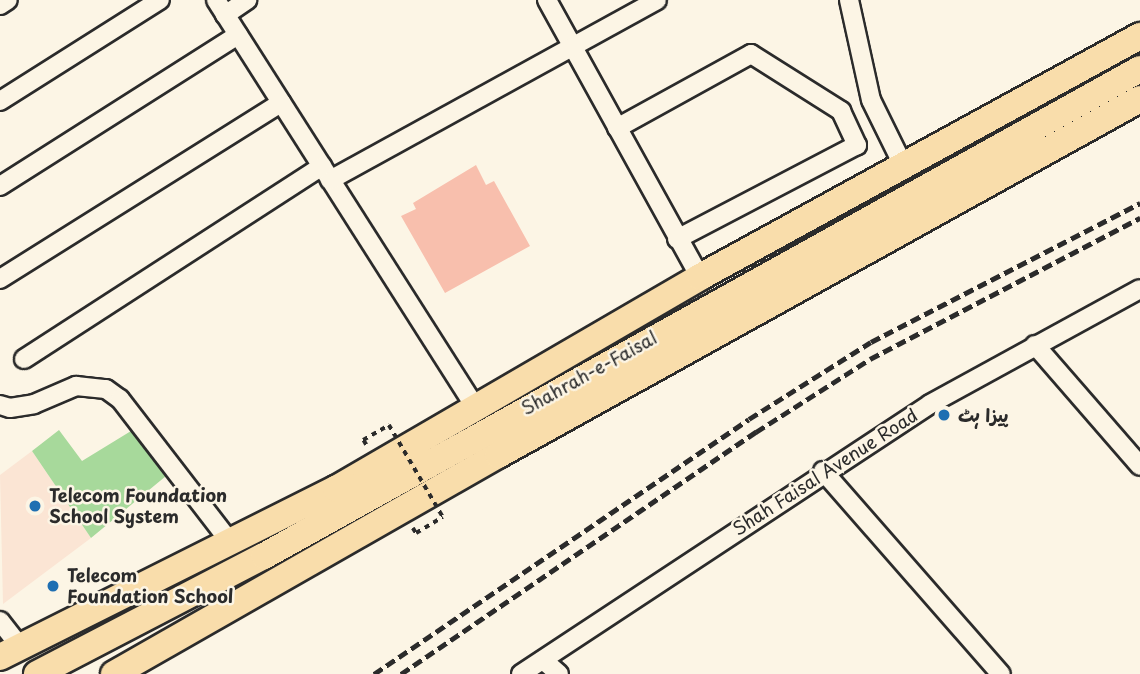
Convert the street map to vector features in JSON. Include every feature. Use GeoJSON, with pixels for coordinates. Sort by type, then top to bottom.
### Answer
{"type":"FeatureCollection","features":[{"type":"Feature","properties":{"kind":"highway"},"geometry":{"type":"LineString","coordinates":[[10,652],[336,489],[699,277],[1140,36]]}},
{"type":"Feature","properties":{"kind":"highway","name":"Shahrah-e-Faisal"},"geometry":{"type":"LineString","coordinates":[[37,674],[264,556],[1140,69]]}},
{"type":"Feature","properties":{"kind":"highway","name":"Shahrah-e-Faisal"},"geometry":{"type":"LineString","coordinates":[[114,674],[498,454],[1140,99]]}},
{"type":"Feature","properties":{"kind":"highway"},"geometry":{"type":"LineString","coordinates":[[336,489],[396,481]]}},
{"type":"Feature","properties":{"kind":"street"},"geometry":{"type":"LineString","coordinates":[[0,5],[8,0]]}},
{"type":"Feature","properties":{"kind":"street"},"geometry":{"type":"LineString","coordinates":[[0,101],[160,0]]}},
{"type":"Feature","properties":{"kind":"street"},"geometry":{"type":"LineString","coordinates":[[247,0],[221,7],[476,408]]}},
{"type":"Feature","properties":{"kind":"street"},"geometry":{"type":"LineString","coordinates":[[547,0],[699,277]]}},
{"type":"Feature","properties":{"kind":"street"},"geometry":{"type":"LineString","coordinates":[[24,359],[326,173],[657,0]]}},
{"type":"Feature","properties":{"kind":"street"},"geometry":{"type":"LineString","coordinates":[[849,0],[871,100],[904,167]]}},
{"type":"Feature","properties":{"kind":"street"},"geometry":{"type":"LineString","coordinates":[[0,186],[238,35]]}},
{"type":"Feature","properties":{"kind":"street"},"geometry":{"type":"LineString","coordinates":[[617,128],[751,54],[841,111],[857,145],[677,239]]}},
{"type":"Feature","properties":{"kind":"street"},"geometry":{"type":"LineString","coordinates":[[0,279],[281,103]]}},
{"type":"Feature","properties":{"kind":"street","name":"Shah Faisal Avenue Road"},"geometry":{"type":"LineString","coordinates":[[520,674],[823,471],[1035,345],[1140,289]]}},
{"type":"Feature","properties":{"kind":"street"},"geometry":{"type":"LineString","coordinates":[[1035,345],[1140,466]]}},
{"type":"Feature","properties":{"kind":"street"},"geometry":{"type":"LineString","coordinates":[[0,405],[34,404],[76,386],[106,389],[120,399],[230,542]]}},
{"type":"Feature","properties":{"kind":"street"},"geometry":{"type":"LineString","coordinates":[[823,471],[1001,674]]}},
{"type":"Feature","properties":{"kind":"street"},"geometry":{"type":"LineString","coordinates":[[0,621],[10,652]]}},
{"type":"Feature","properties":{"kind":"street"},"geometry":{"type":"LineString","coordinates":[[543,660],[559,674]]}},
{"type":"Feature","properties":{"kind":"path"},"geometry":{"type":"LineString","coordinates":[[363,440],[389,425],[443,517],[416,533]]}},
{"type":"Feature","properties":{"kind":"shaded area","name":"Telecom Foundation School System"},"geometry":{"type":"Polygon","coordinates":[[[32,451],[91,538],[3,604],[0,475],[32,451]]]}},
{"type":"Feature","properties":{"kind":"green space"},"geometry":{"type":"Polygon","coordinates":[[[59,430],[82,461],[131,431],[166,476],[91,538],[32,451],[59,430]]]}},
{"type":"Feature","properties":{"kind":"building"},"geometry":{"type":"Polygon","coordinates":[[[476,165],[486,185],[494,181],[530,246],[445,293],[401,216],[416,209],[413,203],[476,165]]]}},
{"type":"Feature","properties":{"kind":"railway"},"geometry":{"type":"LineString","coordinates":[[374,674],[749,419],[871,342],[1140,203]]}},
{"type":"Feature","properties":{"kind":"railway"},"geometry":{"type":"LineString","coordinates":[[401,674],[756,432],[870,359],[1140,218]]}},
{"type":"Feature","properties":{"kind":"place","name":"پیزا ہٹ"},"geometry":{"type":"Point","coordinates":[944,415]}},
{"type":"Feature","properties":{"kind":"place","name":"Telecom Foundation School System"},"geometry":{"type":"Point","coordinates":[35,506]}},
{"type":"Feature","properties":{"kind":"place","name":"Telecom Foundation School"},"geometry":{"type":"Point","coordinates":[53,586]}}]}
